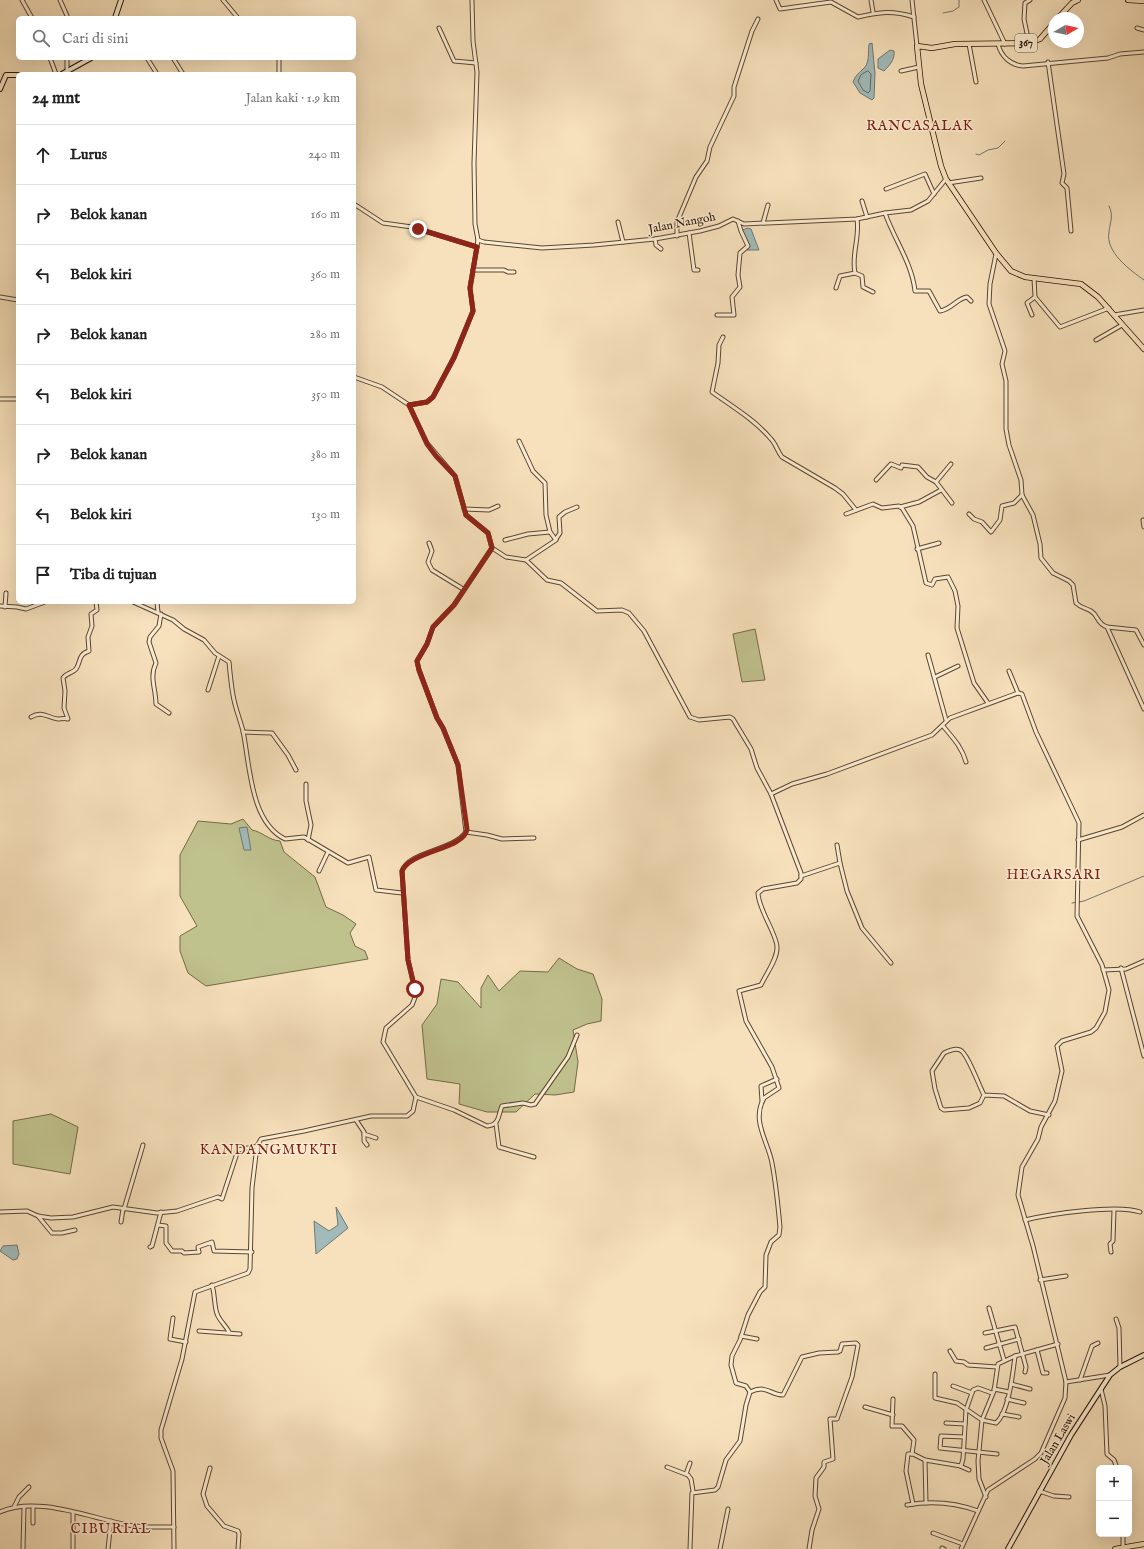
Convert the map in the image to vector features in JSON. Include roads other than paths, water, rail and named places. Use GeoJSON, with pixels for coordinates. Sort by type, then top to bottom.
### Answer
{"type":"FeatureCollection","features":[{"type":"Feature","properties":{"kind":"main road"},"geometry":{"type":"LineString","coordinates":[[1064,12],[1072,3],[1078,0]]}},
{"type":"Feature","properties":{"kind":"main road"},"geometry":{"type":"LineString","coordinates":[[1128,0],[1144,1]]}},
{"type":"Feature","properties":{"kind":"main road","name":"367"},"geometry":{"type":"LineString","coordinates":[[917,46],[932,48],[970,46],[981,43],[1029,43],[1040,39],[1048,30]]}},
{"type":"Feature","properties":{"kind":"main road"},"geometry":{"type":"LineString","coordinates":[[917,46],[921,84],[941,166],[947,181],[996,253],[1011,271],[1025,277],[1081,284],[1109,308],[1144,349]]}},
{"type":"Feature","properties":{"kind":"main road"},"geometry":{"type":"LineString","coordinates":[[1115,1549],[1133,1548],[1144,1544]]}},
{"type":"Feature","properties":{"kind":"street"},"geometry":{"type":"LineString","coordinates":[[22,0],[31,16]]}},
{"type":"Feature","properties":{"kind":"street"},"geometry":{"type":"LineString","coordinates":[[116,16],[121,0]]}},
{"type":"Feature","properties":{"kind":"street"},"geometry":{"type":"LineString","coordinates":[[223,0],[236,16]]}},
{"type":"Feature","properties":{"kind":"street"},"geometry":{"type":"LineString","coordinates":[[409,405],[427,402],[433,397],[454,358],[473,311],[470,288],[478,240],[474,190],[476,63],[473,41],[472,0]]}},
{"type":"Feature","properties":{"kind":"street"},"geometry":{"type":"LineString","coordinates":[[776,0],[780,9],[831,2],[858,16],[873,12],[904,14],[914,17]]}},
{"type":"Feature","properties":{"kind":"street"},"geometry":{"type":"LineString","coordinates":[[871,0],[873,12]]}},
{"type":"Feature","properties":{"kind":"street"},"geometry":{"type":"LineString","coordinates":[[912,0],[917,46]]}},
{"type":"Feature","properties":{"kind":"street"},"geometry":{"type":"LineString","coordinates":[[984,0],[1004,44]]}},
{"type":"Feature","properties":{"kind":"street"},"geometry":{"type":"LineString","coordinates":[[1029,43],[1024,19],[1025,2],[1030,0]]}},
{"type":"Feature","properties":{"kind":"street"},"geometry":{"type":"LineString","coordinates":[[62,1],[67,16]]}},
{"type":"Feature","properties":{"kind":"street"},"geometry":{"type":"LineString","coordinates":[[677,236],[677,222],[696,177],[707,160],[710,147],[734,96],[734,87],[752,31],[758,19]]}},
{"type":"Feature","properties":{"kind":"street"},"geometry":{"type":"LineString","coordinates":[[439,28],[454,61],[476,63]]}},
{"type":"Feature","properties":{"kind":"street"},"geometry":{"type":"LineString","coordinates":[[1137,28],[1144,30]]}},
{"type":"Feature","properties":{"kind":"street"},"geometry":{"type":"LineString","coordinates":[[998,44],[1003,56],[1018,66],[1048,62],[1108,58],[1120,54],[1144,52]]}},
{"type":"Feature","properties":{"kind":"street"},"geometry":{"type":"LineString","coordinates":[[970,46],[976,82]]}},
{"type":"Feature","properties":{"kind":"street"},"geometry":{"type":"LineString","coordinates":[[51,60],[55,72]]}},
{"type":"Feature","properties":{"kind":"street"},"geometry":{"type":"LineString","coordinates":[[67,60],[67,71],[87,60]]}},
{"type":"Feature","properties":{"kind":"street"},"geometry":{"type":"LineString","coordinates":[[148,60],[156,72]]}},
{"type":"Feature","properties":{"kind":"street"},"geometry":{"type":"LineString","coordinates":[[174,60],[181,72]]}},
{"type":"Feature","properties":{"kind":"street"},"geometry":{"type":"LineString","coordinates":[[279,60],[279,72]]}},
{"type":"Feature","properties":{"kind":"street"},"geometry":{"type":"LineString","coordinates":[[1048,62],[1064,174],[1062,184],[1067,188],[1072,231]]}},
{"type":"Feature","properties":{"kind":"street"},"geometry":{"type":"LineString","coordinates":[[901,71],[919,67]]}},
{"type":"Feature","properties":{"kind":"street"},"geometry":{"type":"LineString","coordinates":[[0,89],[6,76],[16,75]]}},
{"type":"Feature","properties":{"kind":"street"},"geometry":{"type":"LineString","coordinates":[[886,189],[925,174],[934,194]]}},
{"type":"Feature","properties":{"kind":"street"},"geometry":{"type":"LineString","coordinates":[[947,181],[981,178]]}},
{"type":"Feature","properties":{"kind":"street","name":"Jalan Nangoh"},"geometry":{"type":"LineString","coordinates":[[478,240],[484,242],[542,248],[677,236],[719,226],[733,219],[744,224],[858,219],[916,208],[934,194],[947,181]]}},
{"type":"Feature","properties":{"kind":"street"},"geometry":{"type":"LineString","coordinates":[[862,201],[867,217]]}},
{"type":"Feature","properties":{"kind":"street"},"geometry":{"type":"LineString","coordinates":[[356,205],[383,222],[412,227],[477,247]]}},
{"type":"Feature","properties":{"kind":"street"},"geometry":{"type":"LineString","coordinates":[[764,223],[768,205]]}},
{"type":"Feature","properties":{"kind":"street"},"geometry":{"type":"LineString","coordinates":[[885,213],[910,268],[915,291],[929,291],[940,311],[948,309],[959,298],[967,297],[971,301]]}},
{"type":"Feature","properties":{"kind":"street"},"geometry":{"type":"LineString","coordinates":[[855,273],[853,264],[858,236],[858,219]]}},
{"type":"Feature","properties":{"kind":"street"},"geometry":{"type":"LineString","coordinates":[[717,315],[734,315],[732,297],[740,287],[738,275],[740,253],[748,246],[741,232],[738,221]]}},
{"type":"Feature","properties":{"kind":"street"},"geometry":{"type":"LineString","coordinates":[[618,222],[623,242]]}},
{"type":"Feature","properties":{"kind":"street"},"geometry":{"type":"LineString","coordinates":[[689,233],[694,270],[698,270]]}},
{"type":"Feature","properties":{"kind":"street"},"geometry":{"type":"LineString","coordinates":[[655,239],[656,245],[661,249]]}},
{"type":"Feature","properties":{"kind":"street"},"geometry":{"type":"LineString","coordinates":[[996,253],[990,284],[989,304],[1005,351],[1002,364],[1006,381],[1006,429],[1009,445],[1021,480],[1022,495],[1033,515],[1043,562],[1057,576],[1069,580],[1075,590],[1076,603],[1081,608],[1092,612],[1100,624],[1107,627],[1136,630],[1144,645]]}},
{"type":"Feature","properties":{"kind":"street"},"geometry":{"type":"LineString","coordinates":[[473,270],[504,270],[514,272]]}},
{"type":"Feature","properties":{"kind":"street"},"geometry":{"type":"LineString","coordinates":[[836,288],[840,276],[855,273],[861,275],[863,287],[873,292]]}},
{"type":"Feature","properties":{"kind":"street"},"geometry":{"type":"LineString","coordinates":[[1034,278],[1035,297],[1060,327],[1109,308]]}},
{"type":"Feature","properties":{"kind":"street"},"geometry":{"type":"LineString","coordinates":[[1032,315],[1027,303],[1035,297]]}},
{"type":"Feature","properties":{"kind":"street"},"geometry":{"type":"LineString","coordinates":[[0,298],[16,300]]}},
{"type":"Feature","properties":{"kind":"street"},"geometry":{"type":"LineString","coordinates":[[1114,315],[1144,310]]}},
{"type":"Feature","properties":{"kind":"street"},"geometry":{"type":"LineString","coordinates":[[1096,340],[1122,325]]}},
{"type":"Feature","properties":{"kind":"street"},"geometry":{"type":"LineString","coordinates":[[723,337],[719,345],[718,363],[712,392],[761,428],[773,440],[777,452],[782,457],[843,494],[856,510]]}},
{"type":"Feature","properties":{"kind":"street"},"geometry":{"type":"LineString","coordinates":[[356,377],[382,387],[409,405],[427,444],[455,476],[464,509],[468,517],[488,533],[492,548],[506,557],[526,560],[547,580],[561,583],[597,611],[622,610],[629,613],[644,631],[690,717],[699,720],[730,717],[734,719],[752,749],[758,768],[771,794],[801,876]]}},
{"type":"Feature","properties":{"kind":"street"},"geometry":{"type":"LineString","coordinates":[[0,399],[16,399]]}},
{"type":"Feature","properties":{"kind":"street"},"geometry":{"type":"LineString","coordinates":[[519,441],[533,471],[545,483],[546,515],[550,532],[556,538]]}},
{"type":"Feature","properties":{"kind":"street"},"geometry":{"type":"LineString","coordinates":[[876,480],[891,464],[901,468],[902,465],[918,467],[927,477],[936,482],[952,503]]}},
{"type":"Feature","properties":{"kind":"street"},"geometry":{"type":"LineString","coordinates":[[936,482],[951,464]]}},
{"type":"Feature","properties":{"kind":"street"},"geometry":{"type":"LineString","coordinates":[[846,514],[873,504],[882,508],[900,507],[919,502],[941,490]]}},
{"type":"Feature","properties":{"kind":"street"},"geometry":{"type":"LineString","coordinates":[[969,514],[974,519],[982,522],[991,532],[1000,520],[1002,506],[1014,503],[1022,495]]}},
{"type":"Feature","properties":{"kind":"street"},"geometry":{"type":"LineString","coordinates":[[464,509],[489,510],[498,506]]}},
{"type":"Feature","properties":{"kind":"street"},"geometry":{"type":"LineString","coordinates":[[526,560],[556,542],[556,538],[560,533],[558,517],[577,507]]}},
{"type":"Feature","properties":{"kind":"street"},"geometry":{"type":"LineString","coordinates":[[900,507],[913,526],[917,549],[926,583],[932,585],[935,579],[948,577],[952,582],[958,606],[957,628],[974,683],[988,703]]}},
{"type":"Feature","properties":{"kind":"street"},"geometry":{"type":"LineString","coordinates":[[1143,520],[1144,527]]}},
{"type":"Feature","properties":{"kind":"street"},"geometry":{"type":"LineString","coordinates":[[505,540],[528,534],[550,532]]}},
{"type":"Feature","properties":{"kind":"street"},"geometry":{"type":"LineString","coordinates":[[428,543],[432,552],[428,562],[432,570],[463,590]]}},
{"type":"Feature","properties":{"kind":"street"},"geometry":{"type":"LineString","coordinates":[[917,549],[939,543]]}},
{"type":"Feature","properties":{"kind":"street"},"geometry":{"type":"LineString","coordinates":[[466,832],[458,765],[443,728],[437,718],[417,661],[427,644],[433,627],[450,610],[492,548]]}},
{"type":"Feature","properties":{"kind":"street"},"geometry":{"type":"LineString","coordinates":[[5,606],[6,593]]}},
{"type":"Feature","properties":{"kind":"street"},"geometry":{"type":"LineString","coordinates":[[0,606],[30,609],[41,604]]}},
{"type":"Feature","properties":{"kind":"street"},"geometry":{"type":"LineString","coordinates":[[32,717],[37,714],[52,716],[56,719],[68,719],[64,708],[65,691],[63,678],[75,670],[79,659],[85,652],[89,651],[88,637],[92,626],[91,614],[96,610],[96,604]]}},
{"type":"Feature","properties":{"kind":"street"},"geometry":{"type":"LineString","coordinates":[[138,604],[159,613],[204,640],[214,652],[229,662],[233,696],[243,732],[252,787],[266,821],[272,831],[285,839],[300,837],[308,840],[348,863],[369,858],[376,890],[402,893]]}},
{"type":"Feature","properties":{"kind":"street"},"geometry":{"type":"LineString","coordinates":[[157,604],[159,626],[150,637],[149,642],[156,663],[153,668],[152,681],[156,694],[156,704],[169,713]]}},
{"type":"Feature","properties":{"kind":"street"},"geometry":{"type":"LineString","coordinates":[[1107,627],[1144,709]]}},
{"type":"Feature","properties":{"kind":"street"},"geometry":{"type":"LineString","coordinates":[[771,794],[792,784],[827,774],[932,735],[943,726],[946,720],[928,655]]}},
{"type":"Feature","properties":{"kind":"street"},"geometry":{"type":"LineString","coordinates":[[208,690],[219,656]]}},
{"type":"Feature","properties":{"kind":"street"},"geometry":{"type":"LineString","coordinates":[[935,677],[958,666]]}},
{"type":"Feature","properties":{"kind":"street"},"geometry":{"type":"LineString","coordinates":[[961,1549],[978,1511],[992,1486],[1035,1458],[1040,1453],[1065,1398],[1066,1382],[1058,1344],[1025,1220],[1019,1204],[1018,1184],[1022,1167],[1038,1139],[1042,1127],[1055,1101],[1062,1071],[1057,1046],[1062,1041],[1091,1032],[1096,1028],[1105,1012],[1109,990],[1104,970],[1077,916],[1077,818],[1036,732],[1022,694],[1018,693],[1010,671]]}},
{"type":"Feature","properties":{"kind":"street"},"geometry":{"type":"LineString","coordinates":[[946,720],[1018,693]]}},
{"type":"Feature","properties":{"kind":"street"},"geometry":{"type":"LineString","coordinates":[[943,726],[956,740],[964,754],[966,762]]}},
{"type":"Feature","properties":{"kind":"street"},"geometry":{"type":"LineString","coordinates":[[243,732],[272,732],[288,755],[296,770]]}},
{"type":"Feature","properties":{"kind":"street"},"geometry":{"type":"LineString","coordinates":[[306,784],[306,801],[311,825],[308,840]]}},
{"type":"Feature","properties":{"kind":"street"},"geometry":{"type":"LineString","coordinates":[[1078,840],[1122,827],[1144,815]]}},
{"type":"Feature","properties":{"kind":"street"},"geometry":{"type":"LineString","coordinates":[[466,832],[502,839],[534,838]]}},
{"type":"Feature","properties":{"kind":"street"},"geometry":{"type":"LineString","coordinates":[[466,832],[455,842],[408,862],[402,871],[402,893],[408,960],[416,995],[412,1005],[386,1028],[383,1042],[416,1097],[454,1110],[487,1126],[496,1124]]}},
{"type":"Feature","properties":{"kind":"street"},"geometry":{"type":"LineString","coordinates":[[836,845],[847,891],[862,928],[869,938],[886,955],[891,963]]}},
{"type":"Feature","properties":{"kind":"street"},"geometry":{"type":"LineString","coordinates":[[319,871],[328,852]]}},
{"type":"Feature","properties":{"kind":"street"},"geometry":{"type":"LineString","coordinates":[[762,1102],[766,1096],[779,1089],[777,1079],[772,1067],[746,1021],[739,991],[761,985],[777,950],[776,943],[763,912],[758,893],[763,889],[797,883],[801,876],[840,863]]}},
{"type":"Feature","properties":{"kind":"street"},"geometry":{"type":"LineString","coordinates":[[1104,970],[1129,968],[1144,961]]}},
{"type":"Feature","properties":{"kind":"street"},"geometry":{"type":"LineString","coordinates":[[1121,968],[1144,1056]]}},
{"type":"Feature","properties":{"kind":"street"},"geometry":{"type":"LineString","coordinates":[[534,1157],[499,1147],[496,1124],[502,1106],[523,1103],[531,1105],[535,1104],[568,1057],[577,1035]]}},
{"type":"Feature","properties":{"kind":"street"},"geometry":{"type":"LineString","coordinates":[[958,1050],[962,1052],[974,1071],[984,1095],[980,1103],[969,1108],[944,1110],[941,1108],[935,1089],[932,1071],[944,1052],[958,1050]]}},
{"type":"Feature","properties":{"kind":"street"},"geometry":{"type":"LineString","coordinates":[[750,1392],[746,1386],[736,1383],[731,1365],[732,1356],[748,1315],[766,1285],[766,1255],[771,1242],[779,1235],[780,1227],[772,1161],[761,1134],[760,1112],[762,1102],[761,1086],[777,1079]]}},
{"type":"Feature","properties":{"kind":"street"},"geometry":{"type":"LineString","coordinates":[[984,1095],[1004,1096],[1030,1111],[1049,1115]]}},
{"type":"Feature","properties":{"kind":"street"},"geometry":{"type":"LineString","coordinates":[[174,1549],[173,1471],[161,1438],[161,1430],[186,1342],[194,1292],[248,1273],[252,1252],[252,1188],[258,1146],[261,1138],[304,1131],[371,1116],[407,1116],[413,1111],[416,1097]]}},
{"type":"Feature","properties":{"kind":"street"},"geometry":{"type":"LineString","coordinates":[[356,1120],[364,1134],[364,1141],[367,1145]]}},
{"type":"Feature","properties":{"kind":"street"},"geometry":{"type":"LineString","coordinates":[[364,1134],[376,1138]]}},
{"type":"Feature","properties":{"kind":"street"},"geometry":{"type":"LineString","coordinates":[[121,1222],[143,1145]]}},
{"type":"Feature","properties":{"kind":"street"},"geometry":{"type":"LineString","coordinates":[[0,1212],[27,1211],[38,1216],[51,1218],[68,1217],[109,1207],[161,1212],[177,1211],[218,1197],[222,1199],[238,1150],[258,1146]]}},
{"type":"Feature","properties":{"kind":"street"},"geometry":{"type":"LineString","coordinates":[[1025,1220],[1070,1212],[1129,1209],[1140,1212]]}},
{"type":"Feature","properties":{"kind":"street"},"geometry":{"type":"LineString","coordinates":[[1111,1252],[1110,1244],[1113,1241],[1114,1210]]}},
{"type":"Feature","properties":{"kind":"street"},"geometry":{"type":"LineString","coordinates":[[150,1247],[152,1246],[161,1212]]}},
{"type":"Feature","properties":{"kind":"street"},"geometry":{"type":"LineString","coordinates":[[38,1216],[52,1233],[62,1233],[75,1230]]}},
{"type":"Feature","properties":{"kind":"street"},"geometry":{"type":"LineString","coordinates":[[158,1225],[166,1226],[166,1243],[172,1250],[182,1251],[184,1253],[199,1252],[198,1247],[212,1242],[214,1251],[252,1252]]}},
{"type":"Feature","properties":{"kind":"street"},"geometry":{"type":"LineString","coordinates":[[1040,1280],[1066,1276]]}},
{"type":"Feature","properties":{"kind":"street"},"geometry":{"type":"LineString","coordinates":[[212,1285],[216,1297],[215,1309],[217,1316],[228,1332]]}},
{"type":"Feature","properties":{"kind":"street"},"geometry":{"type":"LineString","coordinates":[[989,1308],[1004,1360]]}},
{"type":"Feature","properties":{"kind":"street"},"geometry":{"type":"LineString","coordinates":[[173,1318],[170,1339],[186,1342]]}},
{"type":"Feature","properties":{"kind":"street"},"geometry":{"type":"LineString","coordinates":[[1116,1319],[1119,1328],[1120,1367]]}},
{"type":"Feature","properties":{"kind":"street"},"geometry":{"type":"LineString","coordinates":[[985,1333],[1015,1327],[1026,1367],[1025,1372]]}},
{"type":"Feature","properties":{"kind":"street"},"geometry":{"type":"LineString","coordinates":[[199,1331],[240,1334]]}},
{"type":"Feature","properties":{"kind":"street"},"geometry":{"type":"LineString","coordinates":[[741,1336],[757,1339]]}},
{"type":"Feature","properties":{"kind":"street"},"geometry":{"type":"LineString","coordinates":[[986,1348],[1019,1339]]}},
{"type":"Feature","properties":{"kind":"street"},"geometry":{"type":"LineString","coordinates":[[693,1491],[715,1490],[718,1487],[726,1460],[740,1442],[746,1404],[750,1392],[757,1389],[765,1389],[783,1395],[802,1357],[819,1353],[838,1352],[840,1351],[842,1344],[856,1343],[858,1345],[846,1395],[837,1419],[830,1419],[833,1459],[824,1462],[824,1467],[816,1478],[815,1496],[819,1509],[812,1530],[809,1549]]}},
{"type":"Feature","properties":{"kind":"street"},"geometry":{"type":"LineString","coordinates":[[1080,1380],[1092,1346],[1098,1343]]}},
{"type":"Feature","properties":{"kind":"street"},"geometry":{"type":"LineString","coordinates":[[986,1497],[979,1479],[979,1451],[982,1420],[994,1389],[997,1367],[999,1363],[1004,1360],[1058,1344]]}},
{"type":"Feature","properties":{"kind":"street"},"geometry":{"type":"LineString","coordinates":[[1037,1350],[1043,1373],[1047,1373]]}},
{"type":"Feature","properties":{"kind":"street"},"geometry":{"type":"LineString","coordinates":[[950,1351],[956,1361],[964,1362],[968,1365],[997,1367]]}},
{"type":"Feature","properties":{"kind":"street","name":"Jalan Laswi"},"geometry":{"type":"LineString","coordinates":[[1008,1549],[1071,1435],[1101,1388],[1110,1376],[1120,1367],[1144,1355]]}},
{"type":"Feature","properties":{"kind":"street"},"geometry":{"type":"LineString","coordinates":[[935,1374],[935,1398],[957,1403],[982,1420],[996,1423],[1002,1414],[1009,1392],[1015,1356]]}},
{"type":"Feature","properties":{"kind":"street"},"geometry":{"type":"LineString","coordinates":[[1066,1382],[1110,1376]]}},
{"type":"Feature","properties":{"kind":"street"},"geometry":{"type":"LineString","coordinates":[[1011,1384],[1030,1389]]}},
{"type":"Feature","properties":{"kind":"street"},"geometry":{"type":"LineString","coordinates":[[953,1386],[972,1393]]}},
{"type":"Feature","properties":{"kind":"street"},"geometry":{"type":"LineString","coordinates":[[960,1466],[962,1465],[963,1459],[966,1410],[973,1390],[978,1388],[992,1393]]}},
{"type":"Feature","properties":{"kind":"street"},"geometry":{"type":"LineString","coordinates":[[1101,1388],[1104,1406],[1107,1454],[1114,1460],[1116,1465]]}},
{"type":"Feature","properties":{"kind":"street"},"geometry":{"type":"LineString","coordinates":[[994,1389],[1009,1392]]}},
{"type":"Feature","properties":{"kind":"street"},"geometry":{"type":"LineString","coordinates":[[893,1399],[893,1426],[902,1426],[914,1440],[914,1454]]}},
{"type":"Feature","properties":{"kind":"street"},"geometry":{"type":"LineString","coordinates":[[1007,1399],[1024,1403]]}},
{"type":"Feature","properties":{"kind":"street"},"geometry":{"type":"LineString","coordinates":[[865,1407],[893,1415]]}},
{"type":"Feature","properties":{"kind":"street"},"geometry":{"type":"LineString","coordinates":[[1002,1414],[1019,1417]]}},
{"type":"Feature","properties":{"kind":"street"},"geometry":{"type":"LineString","coordinates":[[946,1423],[965,1424]]}},
{"type":"Feature","properties":{"kind":"street"},"geometry":{"type":"LineString","coordinates":[[964,1438],[941,1436],[939,1447],[997,1454]]}},
{"type":"Feature","properties":{"kind":"street"},"geometry":{"type":"LineString","coordinates":[[913,1504],[906,1471],[908,1454],[914,1454],[925,1460],[960,1466],[969,1470]]}},
{"type":"Feature","properties":{"kind":"street"},"geometry":{"type":"LineString","coordinates":[[925,1460],[926,1503]]}},
{"type":"Feature","properties":{"kind":"street"},"geometry":{"type":"LineString","coordinates":[[686,1474],[690,1463]]}},
{"type":"Feature","properties":{"kind":"street"},"geometry":{"type":"LineString","coordinates":[[667,1467],[686,1474],[691,1478],[693,1491],[691,1496],[690,1549]]}},
{"type":"Feature","properties":{"kind":"street"},"geometry":{"type":"LineString","coordinates":[[210,1468],[203,1494],[207,1506],[224,1526],[238,1531],[240,1534],[238,1549]]}},
{"type":"Feature","properties":{"kind":"street"},"geometry":{"type":"LineString","coordinates":[[14,1507],[19,1497],[29,1487]]}},
{"type":"Feature","properties":{"kind":"street"},"geometry":{"type":"LineString","coordinates":[[1039,1492],[1054,1496],[1069,1497]]}},
{"type":"Feature","properties":{"kind":"street"},"geometry":{"type":"LineString","coordinates":[[907,1505],[926,1503],[958,1506],[978,1511]]}},
{"type":"Feature","properties":{"kind":"street"},"geometry":{"type":"LineString","coordinates":[[0,1512],[14,1507],[50,1508],[139,1526],[174,1527]]}},
{"type":"Feature","properties":{"kind":"street"},"geometry":{"type":"LineString","coordinates":[[23,1549],[24,1507]]}},
{"type":"Feature","properties":{"kind":"street"},"geometry":{"type":"LineString","coordinates":[[33,1507],[33,1523]]}},
{"type":"Feature","properties":{"kind":"street"},"geometry":{"type":"LineString","coordinates":[[720,1549],[728,1509]]}},
{"type":"Feature","properties":{"kind":"street"},"geometry":{"type":"LineString","coordinates":[[73,1513],[73,1549]]}},
{"type":"Feature","properties":{"kind":"street"},"geometry":{"type":"LineString","coordinates":[[108,1549],[111,1521]]}},
{"type":"Feature","properties":{"kind":"street"},"geometry":{"type":"LineString","coordinates":[[933,1533],[963,1544]]}},
{"type":"Feature","properties":{"kind":"street"},"geometry":{"type":"LineString","coordinates":[[1123,1537],[1123,1548]]}},
{"type":"Feature","properties":{"kind":"water"},"geometry":{"type":"Polygon","coordinates":[[[872,43],[875,73],[874,98],[872,100],[860,93],[853,82],[867,64],[869,44],[872,43]]]}},
{"type":"Feature","properties":{"kind":"water"},"geometry":{"type":"Polygon","coordinates":[[[890,50],[894,51],[894,57],[884,71],[878,68],[878,59],[890,50]]]}},
{"type":"Feature","properties":{"kind":"water"},"geometry":{"type":"Polygon","coordinates":[[[748,228],[751,229],[759,250],[747,250],[749,245],[742,230],[748,228]]]}},
{"type":"Feature","properties":{"kind":"water"},"geometry":{"type":"Polygon","coordinates":[[[247,827],[251,850],[244,850],[239,828],[247,827]]]}},
{"type":"Feature","properties":{"kind":"water"},"geometry":{"type":"Polygon","coordinates":[[[336,1207],[348,1228],[316,1254],[314,1221],[329,1231],[338,1225],[336,1207]]]}},
{"type":"Feature","properties":{"kind":"water"},"geometry":{"type":"Polygon","coordinates":[[[17,1245],[19,1254],[17,1259],[13,1260],[0,1251],[3,1246],[17,1245]]]}},
{"type":"Feature","properties":{"kind":"waterway"},"geometry":{"type":"LineString","coordinates":[[943,13],[953,11],[959,7],[959,0]]}},
{"type":"Feature","properties":{"kind":"waterway"},"geometry":{"type":"LineString","coordinates":[[976,154],[979,155],[988,150],[998,148],[1005,141]]}},
{"type":"Feature","properties":{"kind":"waterway"},"geometry":{"type":"LineString","coordinates":[[1109,206],[1111,216],[1109,239],[1111,247],[1120,260],[1144,280]]}},
{"type":"Feature","properties":{"kind":"waterway"},"geometry":{"type":"LineString","coordinates":[[1072,903],[1084,901],[1144,876]]}},
{"type":"Feature","properties":{"kind":"district","name":"RANCASALAK"},"geometry":{"type":"Point","coordinates":[920,126]}},
{"type":"Feature","properties":{"kind":"district","name":"HEGARSARI"},"geometry":{"type":"Point","coordinates":[1054,875]}},
{"type":"Feature","properties":{"kind":"district","name":"KANDANGMUKTI"},"geometry":{"type":"Point","coordinates":[269,1150]}},
{"type":"Feature","properties":{"kind":"district","name":"CIBURIAL"},"geometry":{"type":"Point","coordinates":[111,1529]}}]}
